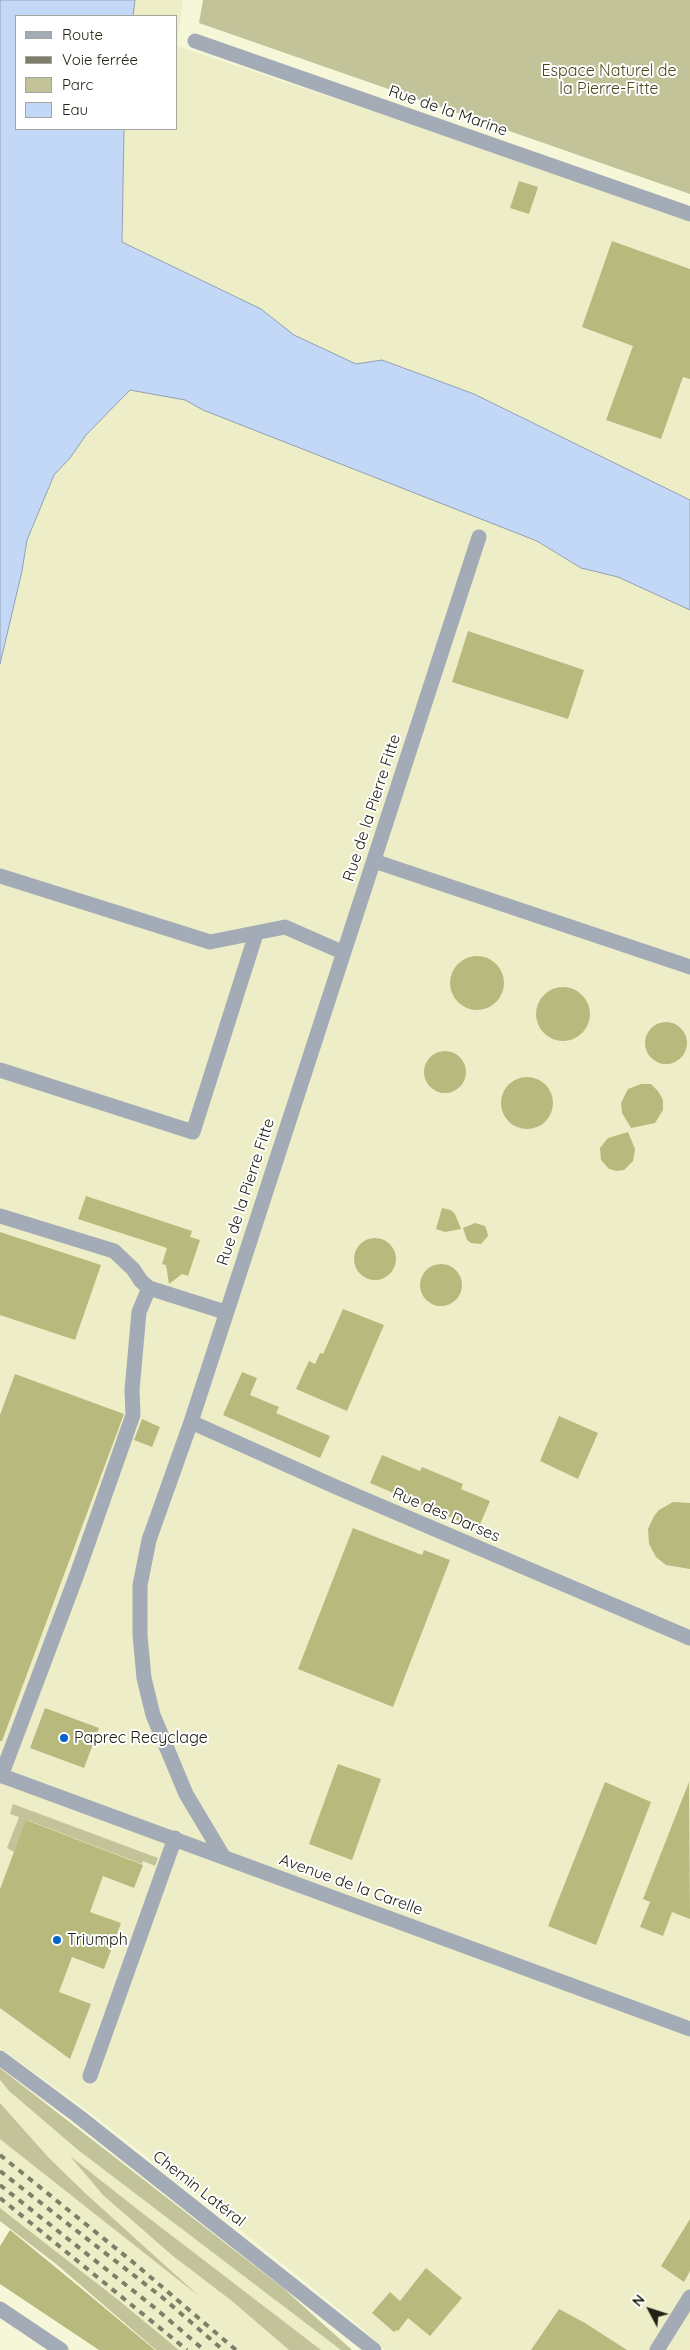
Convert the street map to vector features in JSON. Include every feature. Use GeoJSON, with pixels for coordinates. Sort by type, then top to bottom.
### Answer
{"type":"FeatureCollection","features":[{"type":"Feature","properties":{"kind":"street","name":"Rue de la Marine"},"geometry":{"type":"LineString","coordinates":[[195,41],[690,214]]}},
{"type":"Feature","properties":{"kind":"street","name":"Rue de la Pierre Fitte"},"geometry":{"type":"LineString","coordinates":[[223,1856],[186,1794],[153,1715],[144,1678],[141,1644],[140,1585],[149,1540],[191,1422],[342,952],[374,861],[479,537]]}},
{"type":"Feature","properties":{"kind":"street"},"geometry":{"type":"LineString","coordinates":[[374,861],[690,967]]}},
{"type":"Feature","properties":{"kind":"street"},"geometry":{"type":"LineString","coordinates":[[0,876],[210,942],[256,934],[276,928],[292,928],[342,952]]}},
{"type":"Feature","properties":{"kind":"street"},"geometry":{"type":"LineString","coordinates":[[0,1070],[193,1132],[256,934]]}},
{"type":"Feature","properties":{"kind":"street"},"geometry":{"type":"LineString","coordinates":[[0,1216],[114,1251],[134,1269],[140,1281],[149,1288],[225,1312]]}},
{"type":"Feature","properties":{"kind":"street"},"geometry":{"type":"LineString","coordinates":[[1,1776],[76,1577],[133,1415],[132,1390],[139,1312],[149,1288]]}},
{"type":"Feature","properties":{"kind":"street","name":"Rue des Darses"},"geometry":{"type":"LineString","coordinates":[[191,1422],[336,1487],[690,1638]]}},
{"type":"Feature","properties":{"kind":"street","name":"Avenue de la Carelle"},"geometry":{"type":"LineString","coordinates":[[1,1776],[100,1814],[176,1838],[690,2029]]}},
{"type":"Feature","properties":{"kind":"street"},"geometry":{"type":"LineString","coordinates":[[90,2076],[176,1838]]}},
{"type":"Feature","properties":{"kind":"street","name":"Chemin Latéral"},"geometry":{"type":"LineString","coordinates":[[0,2058],[86,2122],[374,2350]]}},
{"type":"Feature","properties":{"kind":"street"},"geometry":{"type":"LineString","coordinates":[[657,2350],[690,2297]]}},
{"type":"Feature","properties":{"kind":"street"},"geometry":{"type":"LineString","coordinates":[[0,2309],[61,2350]]}},
{"type":"Feature","properties":{"kind":"shaded area"},"geometry":{"type":"Polygon","coordinates":[[[0,0],[183,0],[178,38],[178,15],[15,15],[15,130],[178,130],[178,46],[512,158],[690,222],[690,2350],[385,2350],[361,2327],[88,2111],[0,2048],[0,0]]]}},
{"type":"Feature","properties":{"kind":"shaded area"},"geometry":{"type":"Polygon","coordinates":[[[0,2080],[9,2091],[78,2150],[341,2350],[179,2350],[0,2208],[0,2080]]]}},
{"type":"Feature","properties":{"kind":"green space","name":"Espace Naturel de la Pierre-Fitte"},"geometry":{"type":"Polygon","coordinates":[[[203,0],[690,0],[690,194],[199,23],[203,0]]]}},
{"type":"Feature","properties":{"kind":"green space"},"geometry":{"type":"Polygon","coordinates":[[[13,1804],[158,1858],[155,1866],[143,1861],[142,1864],[27,1820],[14,1852],[7,1848],[19,1817],[10,1814],[13,1804]]]}},
{"type":"Feature","properties":{"kind":"green space"},"geometry":{"type":"Polygon","coordinates":[[[0,2068],[283,2288],[352,2350],[341,2350],[78,2150],[9,2091],[0,2080],[0,2068]]]}},
{"type":"Feature","properties":{"kind":"green space"},"geometry":{"type":"Polygon","coordinates":[[[0,2103],[48,2157],[85,2193],[200,2297],[0,2139],[0,2103]]]}},
{"type":"Feature","properties":{"kind":"green space"},"geometry":{"type":"Polygon","coordinates":[[[70,2156],[321,2350],[289,2350],[232,2301],[173,2256],[103,2195],[70,2156]]]}},
{"type":"Feature","properties":{"kind":"green space"},"geometry":{"type":"Polygon","coordinates":[[[0,2208],[179,2350],[156,2350],[56,2264],[0,2221],[0,2208]]]}},
{"type":"Feature","properties":{"kind":"water"},"geometry":{"type":"Polygon","coordinates":[[[0,0],[135,0],[133,15],[15,15],[15,130],[124,130],[122,242],[261,309],[294,335],[356,364],[382,360],[474,394],[690,500],[690,610],[618,577],[581,568],[537,541],[203,410],[185,400],[130,390],[86,435],[70,458],[54,475],[27,540],[22,571],[0,664],[0,0]]]}},
{"type":"Feature","properties":{"kind":"building"},"geometry":{"type":"Polygon","coordinates":[[[519,181],[538,187],[529,214],[510,208],[519,181]]]}},
{"type":"Feature","properties":{"kind":"building"},"geometry":{"type":"Polygon","coordinates":[[[612,241],[690,269],[690,379],[683,377],[661,439],[606,420],[633,346],[582,327],[612,241]]]}},
{"type":"Feature","properties":{"kind":"building"},"geometry":{"type":"Polygon","coordinates":[[[468,631],[584,670],[568,719],[452,682],[468,631]]]}},
{"type":"Feature","properties":{"kind":"building"},"geometry":{"type":"Polygon","coordinates":[[[472,956],[482,956],[492,960],[500,968],[504,983],[500,998],[492,1006],[482,1010],[472,1010],[462,1006],[454,998],[450,988],[450,978],[454,968],[462,960],[472,956]]]}},
{"type":"Feature","properties":{"kind":"building"},"geometry":{"type":"Polygon","coordinates":[[[558,987],[568,987],[578,991],[586,999],[590,1014],[586,1029],[578,1037],[568,1041],[558,1041],[548,1037],[540,1029],[536,1019],[536,1009],[540,999],[548,991],[558,987]]]}},
{"type":"Feature","properties":{"kind":"building"},"geometry":{"type":"Polygon","coordinates":[[[670,1022],[678,1025],[684,1031],[687,1043],[684,1055],[678,1061],[662,1064],[654,1061],[648,1055],[645,1039],[648,1031],[654,1025],[670,1022]]]}},
{"type":"Feature","properties":{"kind":"building"},"geometry":{"type":"Polygon","coordinates":[[[449,1051],[457,1054],[463,1060],[466,1072],[463,1084],[457,1090],[441,1093],[433,1090],[427,1084],[424,1068],[427,1060],[433,1054],[449,1051]]]}},
{"type":"Feature","properties":{"kind":"building"},"geometry":{"type":"Polygon","coordinates":[[[527,1077],[537,1079],[545,1085],[551,1093],[553,1103],[551,1113],[545,1121],[537,1127],[527,1129],[517,1127],[509,1121],[503,1113],[501,1103],[503,1093],[509,1085],[517,1079],[527,1077]]]}},
{"type":"Feature","properties":{"kind":"building"},"geometry":{"type":"Polygon","coordinates":[[[641,1084],[651,1084],[658,1091],[663,1100],[663,1110],[655,1123],[631,1128],[622,1113],[621,1103],[628,1089],[641,1084]]]}},
{"type":"Feature","properties":{"kind":"building"},"geometry":{"type":"Polygon","coordinates":[[[628,1132],[635,1149],[633,1161],[624,1170],[609,1169],[601,1160],[600,1148],[608,1138],[628,1132]]]}},
{"type":"Feature","properties":{"kind":"building"},"geometry":{"type":"Polygon","coordinates":[[[86,1196],[192,1231],[190,1237],[200,1240],[188,1276],[182,1274],[169,1284],[166,1265],[162,1264],[167,1248],[78,1219],[86,1196]]]}},
{"type":"Feature","properties":{"kind":"building"},"geometry":{"type":"Polygon","coordinates":[[[442,1208],[451,1210],[455,1214],[461,1229],[445,1232],[436,1229],[442,1208]]]}},
{"type":"Feature","properties":{"kind":"building"},"geometry":{"type":"Polygon","coordinates":[[[475,1223],[485,1226],[487,1231],[488,1236],[481,1244],[471,1243],[467,1240],[463,1228],[475,1223]]]}},
{"type":"Feature","properties":{"kind":"building"},"geometry":{"type":"Polygon","coordinates":[[[0,1232],[101,1265],[75,1340],[0,1315],[0,1232]]]}},
{"type":"Feature","properties":{"kind":"building"},"geometry":{"type":"Polygon","coordinates":[[[379,1238],[387,1241],[393,1247],[396,1259],[393,1271],[387,1277],[371,1280],[363,1277],[357,1271],[354,1255],[357,1247],[363,1241],[379,1238]]]}},
{"type":"Feature","properties":{"kind":"building"},"geometry":{"type":"Polygon","coordinates":[[[445,1264],[453,1267],[459,1273],[462,1285],[459,1297],[453,1303],[437,1306],[429,1303],[423,1297],[420,1281],[423,1273],[429,1267],[445,1264]]]}},
{"type":"Feature","properties":{"kind":"building"},"geometry":{"type":"Polygon","coordinates":[[[343,1309],[384,1325],[347,1411],[296,1389],[309,1361],[315,1364],[320,1353],[323,1354],[343,1309]]]}},
{"type":"Feature","properties":{"kind":"building"},"geometry":{"type":"Polygon","coordinates":[[[242,1372],[257,1378],[250,1395],[279,1407],[276,1413],[330,1436],[320,1458],[223,1415],[242,1372]]]}},
{"type":"Feature","properties":{"kind":"building"},"geometry":{"type":"Polygon","coordinates":[[[15,1374],[124,1414],[2,1741],[0,1741],[0,1415],[15,1374]]]}},
{"type":"Feature","properties":{"kind":"building"},"geometry":{"type":"Polygon","coordinates":[[[559,1416],[598,1433],[578,1479],[540,1461],[559,1416]]]}},
{"type":"Feature","properties":{"kind":"building"},"geometry":{"type":"Polygon","coordinates":[[[142,1419],[160,1427],[152,1447],[134,1440],[142,1419]]]}},
{"type":"Feature","properties":{"kind":"building"},"geometry":{"type":"Polygon","coordinates":[[[382,1455],[420,1471],[422,1467],[463,1484],[461,1489],[490,1501],[478,1529],[370,1483],[382,1455]]]}},
{"type":"Feature","properties":{"kind":"building"},"geometry":{"type":"Polygon","coordinates":[[[673,1502],[690,1503],[690,1569],[666,1565],[656,1557],[649,1544],[648,1529],[654,1516],[659,1510],[673,1502]]]}},
{"type":"Feature","properties":{"kind":"building"},"geometry":{"type":"Polygon","coordinates":[[[353,1528],[422,1555],[424,1550],[450,1560],[393,1707],[298,1669],[353,1528]]]}},
{"type":"Feature","properties":{"kind":"building","name":"Paprec Recyclage"},"geometry":{"type":"Polygon","coordinates":[[[45,1708],[99,1728],[84,1768],[30,1748],[45,1708]]]}},
{"type":"Feature","properties":{"kind":"building"},"geometry":{"type":"Polygon","coordinates":[[[338,1764],[381,1779],[352,1860],[309,1844],[338,1764]]]}},
{"type":"Feature","properties":{"kind":"building"},"geometry":{"type":"Polygon","coordinates":[[[605,1782],[651,1802],[596,1945],[548,1926],[605,1782]]]}},
{"type":"Feature","properties":{"kind":"building"},"geometry":{"type":"Polygon","coordinates":[[[689,1782],[690,1919],[672,1912],[663,1936],[640,1927],[650,1902],[643,1899],[689,1782]]]}},
{"type":"Feature","properties":{"kind":"building","name":"Triumph"},"geometry":{"type":"Polygon","coordinates":[[[26,1820],[143,1865],[134,1888],[103,1876],[90,1912],[121,1923],[104,1969],[72,1957],[59,1992],[91,2004],[70,2059],[0,2008],[0,1889],[26,1820]]]}},
{"type":"Feature","properties":{"kind":"building"},"geometry":{"type":"Polygon","coordinates":[[[690,2219],[690,2271],[684,2282],[661,2266],[690,2219]]]}},
{"type":"Feature","properties":{"kind":"building"},"geometry":{"type":"Polygon","coordinates":[[[10,2230],[155,2350],[99,2350],[0,2284],[0,2246],[10,2230]]]}},
{"type":"Feature","properties":{"kind":"building"},"geometry":{"type":"Polygon","coordinates":[[[426,2268],[462,2298],[430,2336],[408,2318],[398,2331],[394,2332],[372,2313],[390,2292],[400,2301],[426,2268]]]}},
{"type":"Feature","properties":{"kind":"building"},"geometry":{"type":"Polygon","coordinates":[[[559,2309],[585,2323],[627,2350],[531,2350],[559,2309]]]}},
{"type":"Feature","properties":{"kind":"railway"},"geometry":{"type":"LineString","coordinates":[[0,2155],[134,2263],[236,2350]]}},
{"type":"Feature","properties":{"kind":"railway"},"geometry":{"type":"LineString","coordinates":[[0,2171],[163,2298],[223,2350]]}},
{"type":"Feature","properties":{"kind":"railway"},"geometry":{"type":"LineString","coordinates":[[0,2185],[155,2308],[204,2350]]}},
{"type":"Feature","properties":{"kind":"railway"},"geometry":{"type":"LineString","coordinates":[[0,2198],[187,2350]]}},
{"type":"Feature","properties":{"kind":"place","name":"Paprec Recyclage"},"geometry":{"type":"Point","coordinates":[64,1738]}},
{"type":"Feature","properties":{"kind":"place","name":"Triumph"},"geometry":{"type":"Point","coordinates":[57,1940]}}]}
